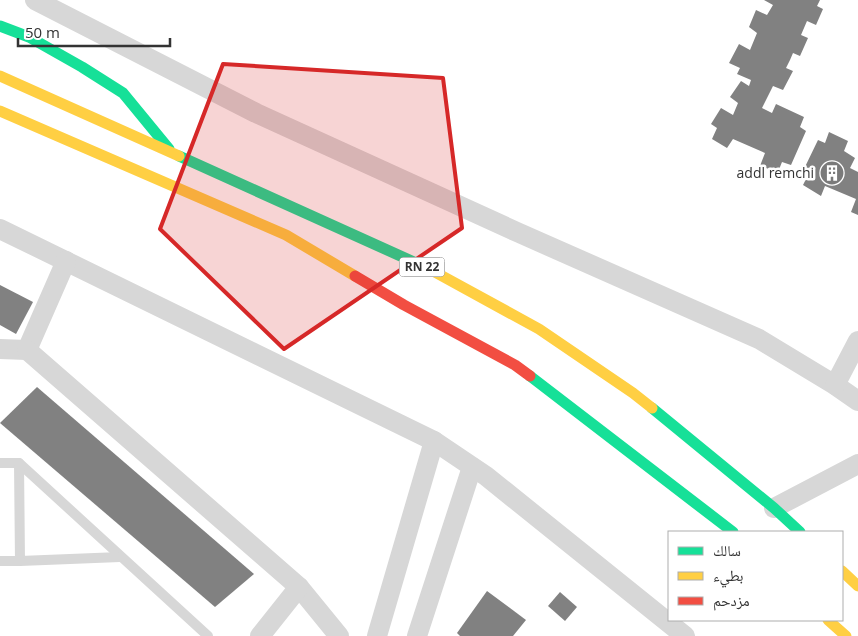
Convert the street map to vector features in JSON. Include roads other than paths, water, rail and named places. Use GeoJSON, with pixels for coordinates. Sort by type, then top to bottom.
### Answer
{"type":"FeatureCollection","features":[{"type":"Feature","properties":{"kind":"highway"},"geometry":{"type":"LineString","coordinates":[[0,26],[29,37],[123,93],[174,154]]}},
{"type":"Feature","properties":{"kind":"highway","name":"RN 22"},"geometry":{"type":"LineString","coordinates":[[0,76],[433,271],[539,329],[633,393],[774,508],[799,531]]}},
{"type":"Feature","properties":{"kind":"highway"},"geometry":{"type":"LineString","coordinates":[[0,111],[286,236],[404,305],[515,364],[732,531]]}},
{"type":"Feature","properties":{"kind":"highway"},"geometry":{"type":"LineString","coordinates":[[843,572],[858,586]]}},
{"type":"Feature","properties":{"kind":"highway"},"geometry":{"type":"LineString","coordinates":[[829,621],[846,636]]}},
{"type":"Feature","properties":{"kind":"street"},"geometry":{"type":"LineString","coordinates":[[36,0],[256,113],[517,232],[759,339],[858,401]]}},
{"type":"Feature","properties":{"kind":"street"},"geometry":{"type":"LineString","coordinates":[[0,229],[434,442],[486,476],[685,636]]}},
{"type":"Feature","properties":{"kind":"street"},"geometry":{"type":"LineString","coordinates":[[27,350],[66,261]]}},
{"type":"Feature","properties":{"kind":"street"},"geometry":{"type":"LineString","coordinates":[[835,385],[858,342]]}},
{"type":"Feature","properties":{"kind":"street"},"geometry":{"type":"LineString","coordinates":[[0,349],[27,350],[299,586],[339,636]]}},
{"type":"Feature","properties":{"kind":"street"},"geometry":{"type":"LineString","coordinates":[[378,636],[434,442]]}},
{"type":"Feature","properties":{"kind":"street"},"geometry":{"type":"LineString","coordinates":[[774,508],[858,464]]}},
{"type":"Feature","properties":{"kind":"street"},"geometry":{"type":"LineString","coordinates":[[417,636],[472,467]]}},
{"type":"Feature","properties":{"kind":"street"},"geometry":{"type":"LineString","coordinates":[[260,636],[299,586]]}},
{"type":"Feature","properties":{"kind":"lane"},"geometry":{"type":"LineString","coordinates":[[0,463],[19,463],[208,636]]}},
{"type":"Feature","properties":{"kind":"lane"},"geometry":{"type":"LineString","coordinates":[[19,463],[20,561]]}},
{"type":"Feature","properties":{"kind":"lane"},"geometry":{"type":"LineString","coordinates":[[19,481],[43,485]]}},
{"type":"Feature","properties":{"kind":"lane"},"geometry":{"type":"LineString","coordinates":[[0,561],[120,556]]}},
{"type":"Feature","properties":{"kind":"place","name":"addl remchi"},"geometry":{"type":"Point","coordinates":[832,173]}}]}
